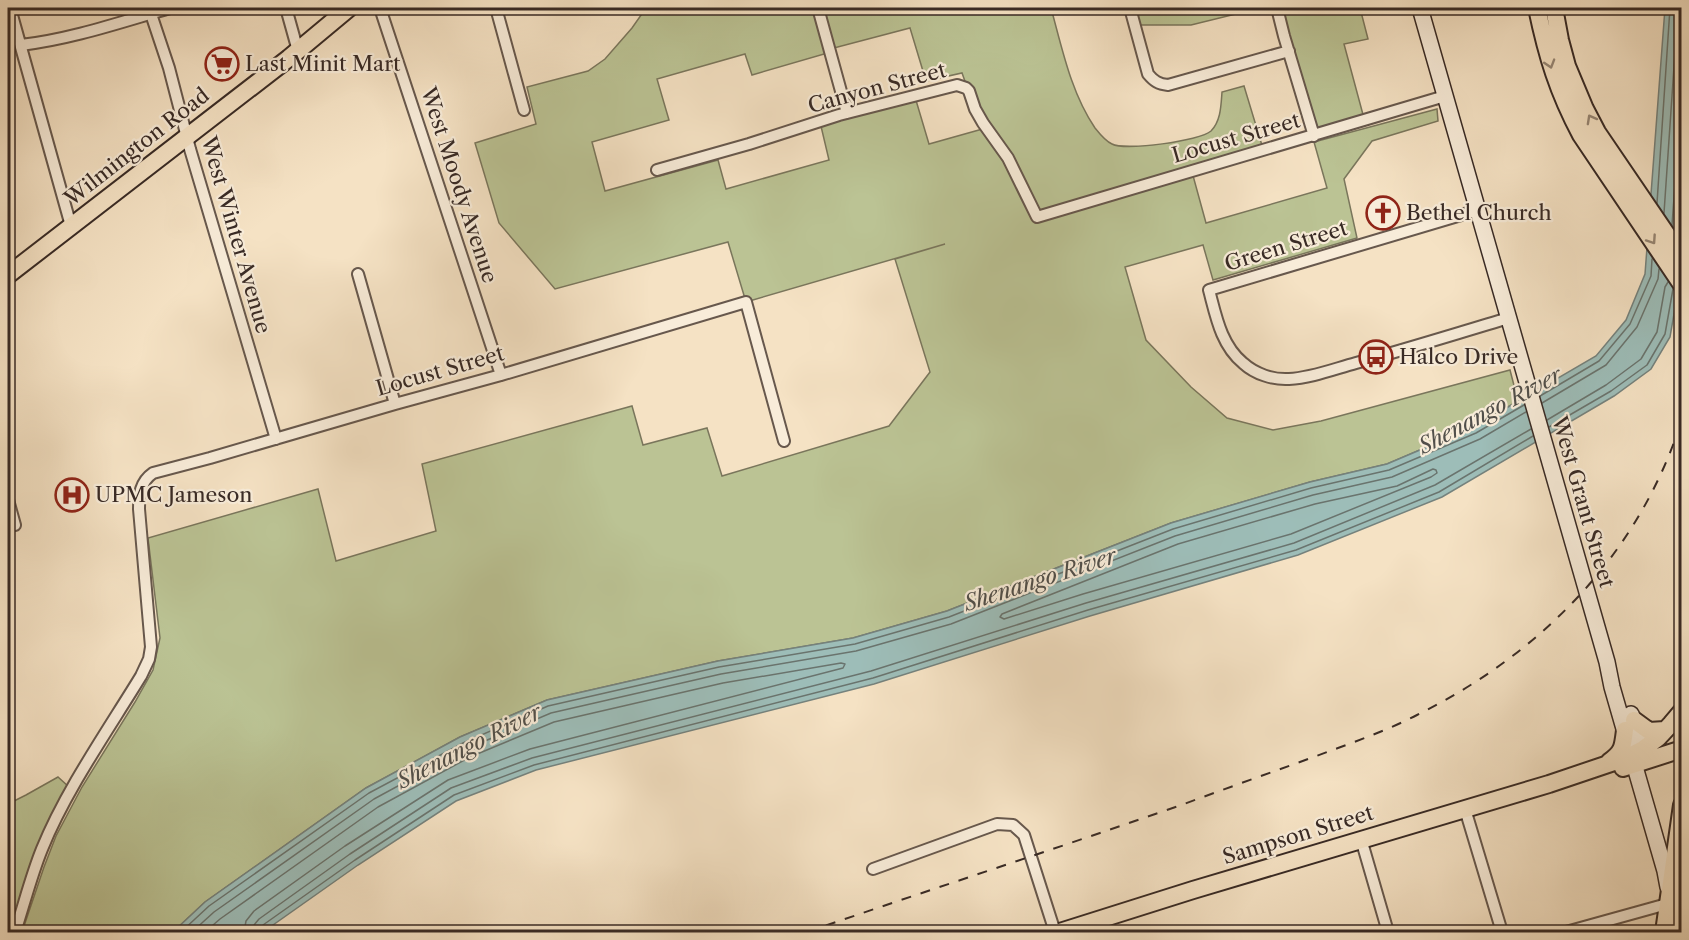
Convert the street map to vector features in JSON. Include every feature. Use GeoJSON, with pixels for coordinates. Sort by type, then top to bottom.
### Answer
{"type":"FeatureCollection","features":[{"type":"Feature","properties":{"kind":"main road","name":"Wilmington Road"},"geometry":{"type":"LineString","coordinates":[[8,275],[298,51],[349,8]]}},
{"type":"Feature","properties":{"kind":"main road"},"geometry":{"type":"LineString","coordinates":[[1538,8],[1549,61],[1568,111],[1581,135],[1682,285]]}},
{"type":"Feature","properties":{"kind":"main road"},"geometry":{"type":"LineString","coordinates":[[1554,8],[1560,40],[1574,84],[1598,132],[1682,257]]}},
{"type":"Feature","properties":{"kind":"main road","name":"Sampson Street"},"geometry":{"type":"LineString","coordinates":[[1549,784],[1605,773],[1638,758],[1682,711]]}},
{"type":"Feature","properties":{"kind":"main road"},"geometry":{"type":"LineString","coordinates":[[1606,764],[1620,753],[1629,725],[1649,731],[1665,730]]}},
{"type":"Feature","properties":{"kind":"main road","name":"Sampson Street"},"geometry":{"type":"LineString","coordinates":[[1060,933],[1193,890],[1549,784],[1606,764],[1682,749]]}},
{"type":"Feature","properties":{"kind":"main road"},"geometry":{"type":"LineString","coordinates":[[1673,933],[1674,858],[1682,805]]}},
{"type":"Feature","properties":{"kind":"main road"},"geometry":{"type":"LineString","coordinates":[[1673,933],[1676,899],[1674,858]]}},
{"type":"Feature","properties":{"kind":"main road"},"geometry":{"type":"LineString","coordinates":[[1664,933],[1676,899]]}},
{"type":"Feature","properties":{"kind":"street"},"geometry":{"type":"LineString","coordinates":[[10,8],[71,226]]}},
{"type":"Feature","properties":{"kind":"street"},"geometry":{"type":"LineString","coordinates":[[21,45],[69,36],[150,10],[170,8]]}},
{"type":"Feature","properties":{"kind":"street"},"geometry":{"type":"LineString","coordinates":[[286,8],[298,51]]}},
{"type":"Feature","properties":{"kind":"street","name":"West Moody Avenue"},"geometry":{"type":"LineString","coordinates":[[380,8],[501,375]]}},
{"type":"Feature","properties":{"kind":"street"},"geometry":{"type":"LineString","coordinates":[[496,8],[524,110]]}},
{"type":"Feature","properties":{"kind":"street"},"geometry":{"type":"LineString","coordinates":[[818,8],[847,114]]}},
{"type":"Feature","properties":{"kind":"street"},"geometry":{"type":"LineString","coordinates":[[1130,8],[1148,74],[1156,82],[1168,85],[1289,51]]}},
{"type":"Feature","properties":{"kind":"street"},"geometry":{"type":"LineString","coordinates":[[1277,8],[1314,136]]}},
{"type":"Feature","properties":{"kind":"street","name":"West Grant Street"},"geometry":{"type":"LineString","coordinates":[[1420,8],[1607,662],[1629,725],[1667,876],[1676,899]]}},
{"type":"Feature","properties":{"kind":"street","name":"West Winter Avenue"},"geometry":{"type":"LineString","coordinates":[[150,10],[169,68],[187,137],[276,439]]}},
{"type":"Feature","properties":{"kind":"street","name":"Canyon Street"},"geometry":{"type":"LineString","coordinates":[[657,170],[847,114],[957,86],[966,88],[983,123],[1008,158],[1037,217]]}},
{"type":"Feature","properties":{"kind":"street","name":"Locust Street"},"geometry":{"type":"LineString","coordinates":[[1037,217],[1445,96]]}},
{"type":"Feature","properties":{"kind":"street","name":"Green Street"},"geometry":{"type":"LineString","coordinates":[[1478,210],[1209,290],[1220,330],[1233,353],[1242,363],[1261,374],[1287,379],[1300,378],[1509,318]]}},
{"type":"Feature","properties":{"kind":"street"},"geometry":{"type":"LineString","coordinates":[[358,274],[395,404]]}},
{"type":"Feature","properties":{"kind":"street","name":"Locust Street"},"geometry":{"type":"LineString","coordinates":[[15,933],[42,849],[58,816],[149,659],[150,633],[139,491],[146,478],[153,473],[501,375],[746,302],[784,441]]}},
{"type":"Feature","properties":{"kind":"street"},"geometry":{"type":"LineString","coordinates":[[8,500],[15,525]]}},
{"type":"Feature","properties":{"kind":"street","name":"West Grant Street"},"geometry":{"type":"LineString","coordinates":[[1638,758],[1674,858]]}},
{"type":"Feature","properties":{"kind":"street"},"geometry":{"type":"LineString","coordinates":[[1465,808],[1502,933]]}},
{"type":"Feature","properties":{"kind":"street"},"geometry":{"type":"LineString","coordinates":[[873,869],[997,824],[1013,825],[1024,835],[1055,933]]}},
{"type":"Feature","properties":{"kind":"street"},"geometry":{"type":"LineString","coordinates":[[1361,839],[1388,933]]}},
{"type":"Feature","properties":{"kind":"street"},"geometry":{"type":"LineString","coordinates":[[1566,933],[1676,899]]}},
{"type":"Feature","properties":{"kind":"green space"},"geometry":{"type":"Polygon","coordinates":[[[646,8],[1051,8],[1073,85],[1095,128],[1112,144],[1146,146],[1204,135],[1211,131],[1217,123],[1222,92],[1244,86],[1264,152],[1192,172],[1206,223],[1327,188],[1314,142],[1437,109],[1438,121],[1372,141],[1344,179],[1357,238],[1213,280],[1203,245],[1125,267],[1146,340],[1191,387],[1227,418],[1273,430],[1321,421],[1510,370],[1518,401],[1474,427],[1387,464],[1310,482],[1171,523],[947,611],[853,638],[718,661],[547,700],[460,737],[366,788],[205,902],[173,932],[22,932],[56,836],[82,787],[153,670],[160,638],[148,538],[318,489],[336,561],[436,531],[422,464],[632,406],[643,445],[707,428],[722,476],[889,426],[930,372],[895,259],[945,244],[746,302],[728,242],[555,289],[499,223],[475,143],[536,124],[527,87],[588,71],[605,59],[646,8]],[[910,28],[830,49],[831,52],[752,75],[745,54],[657,79],[669,120],[592,142],[605,191],[718,160],[726,189],[829,160],[820,122],[915,97],[929,144],[986,128],[975,109],[962,73],[926,81],[910,28]]]}},
{"type":"Feature","properties":{"kind":"green space"},"geometry":{"type":"Polygon","coordinates":[[[1130,8],[1238,8],[1240,13],[1191,25],[1135,25],[1130,8]]]}},
{"type":"Feature","properties":{"kind":"green space"},"geometry":{"type":"Polygon","coordinates":[[[1277,8],[1360,8],[1368,39],[1344,44],[1365,122],[1314,136],[1277,8]]]}},
{"type":"Feature","properties":{"kind":"green space"},"geometry":{"type":"Polygon","coordinates":[[[58,777],[69,787],[15,932],[8,932],[8,804],[58,777]]]}},
{"type":"Feature","properties":{"kind":"water","name":"Shenango River"},"geometry":{"type":"Polygon","coordinates":[[[1665,8],[1681,8],[1681,274],[1670,337],[1651,369],[1614,396],[1442,497],[1298,555],[1090,616],[874,684],[536,770],[456,801],[358,865],[263,932],[173,932],[205,902],[366,788],[460,737],[547,700],[718,661],[853,638],[947,611],[1171,523],[1310,482],[1387,464],[1474,427],[1596,356],[1626,320],[1645,274],[1665,8]]]}},
{"type":"Feature","properties":{"kind":"railway"},"geometry":{"type":"LineString","coordinates":[[807,932],[1184,804],[1368,737],[1417,715],[1463,690],[1505,661],[1545,629],[1581,594],[1613,555],[1640,513],[1664,468],[1682,419]]}},
{"type":"Feature","properties":{"kind":"place","name":"Last Minit Mart"},"geometry":{"type":"Point","coordinates":[222,64]}},
{"type":"Feature","properties":{"kind":"place","name":"Bethel Church"},"geometry":{"type":"Point","coordinates":[1383,213]}},
{"type":"Feature","properties":{"kind":"place","name":"Halco Drive"},"geometry":{"type":"Point","coordinates":[1376,357]}},
{"type":"Feature","properties":{"kind":"place","name":"UPMC Jameson"},"geometry":{"type":"Point","coordinates":[72,495]}}]}
